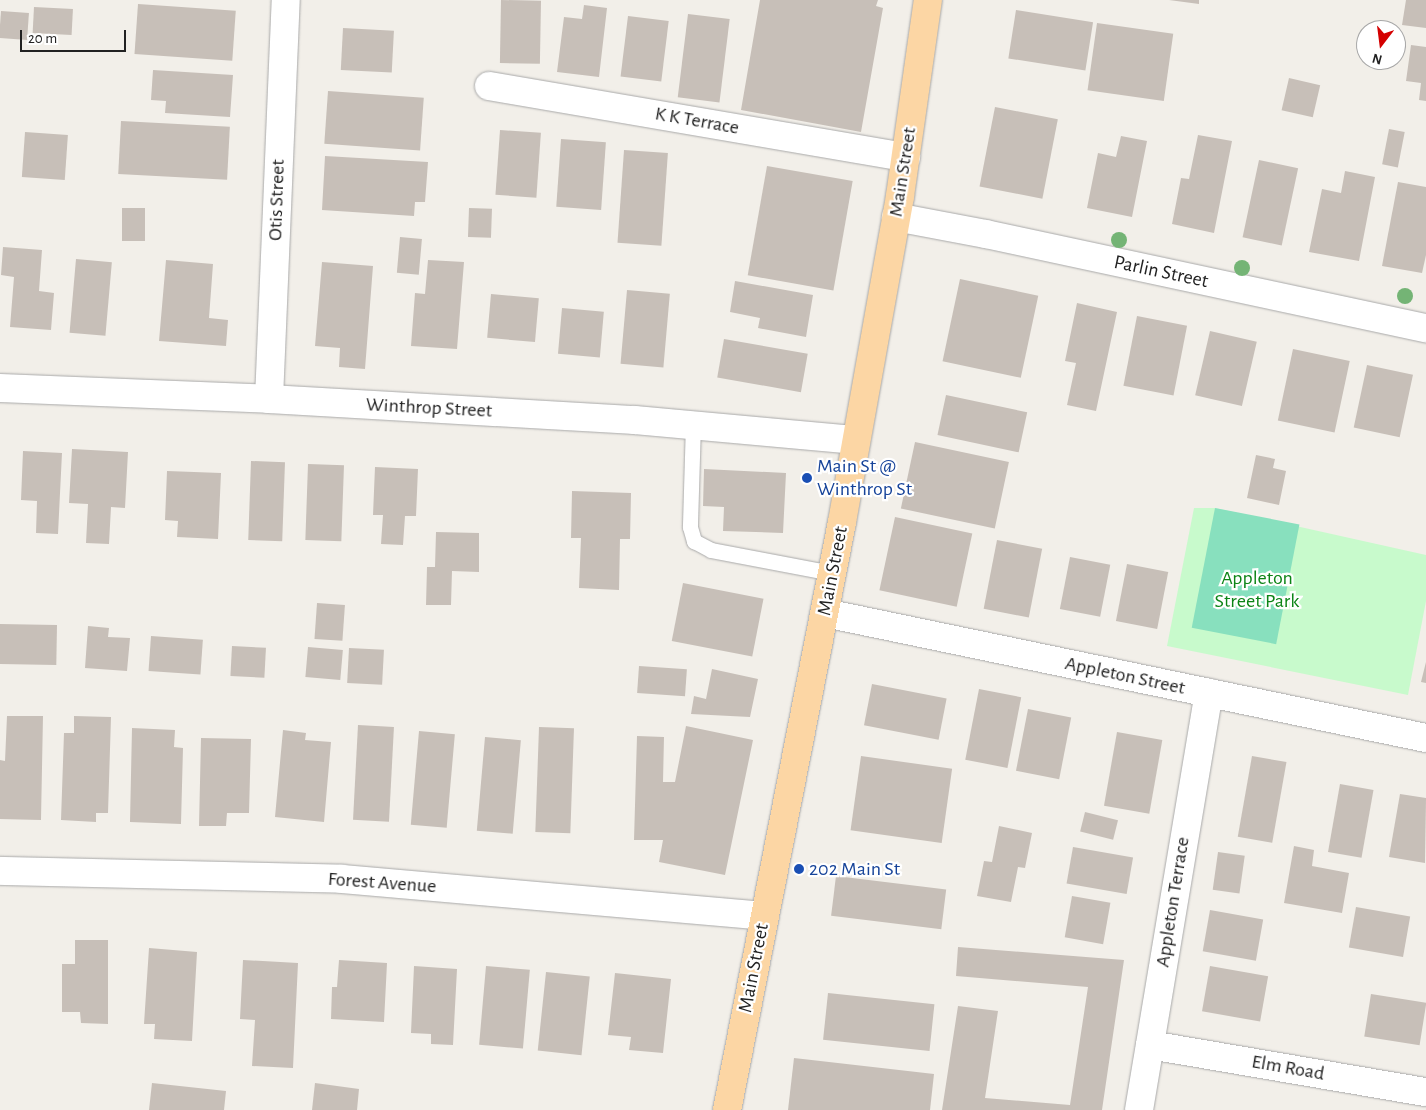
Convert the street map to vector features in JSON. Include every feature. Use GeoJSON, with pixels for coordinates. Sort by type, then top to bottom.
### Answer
{"type":"FeatureCollection","features":[{"type":"Feature","properties":{"kind":"main road","name":"Main Street"},"geometry":{"type":"LineString","coordinates":[[728,1110],[764,916],[825,612],[856,440],[906,158],[928,0]]}},
{"type":"Feature","properties":{"kind":"street","name":"Otis Street"},"geometry":{"type":"LineString","coordinates":[[269,399],[286,0]]}},
{"type":"Feature","properties":{"kind":"street","name":"K K Terrace"},"geometry":{"type":"LineString","coordinates":[[489,86],[906,158]]}},
{"type":"Feature","properties":{"kind":"street","name":"Parlin Street"},"geometry":{"type":"LineString","coordinates":[[896,217],[986,234],[1426,328]]}},
{"type":"Feature","properties":{"kind":"street","name":"Winthrop Street"},"geometry":{"type":"LineString","coordinates":[[0,388],[269,399],[692,424],[856,440]]}},
{"type":"Feature","properties":{"kind":"street","name":"Appleton Street"},"geometry":{"type":"LineString","coordinates":[[825,612],[1426,738]]}},
{"type":"Feature","properties":{"kind":"street","name":"Appleton Terrace"},"geometry":{"type":"LineString","coordinates":[[1139,1110],[1209,693]]}},
{"type":"Feature","properties":{"kind":"street","name":"Forest Avenue"},"geometry":{"type":"LineString","coordinates":[[0,871],[342,879],[764,916]]}},
{"type":"Feature","properties":{"kind":"street","name":"Elm Road"},"geometry":{"type":"LineString","coordinates":[[1150,1045],[1426,1092]]}},
{"type":"Feature","properties":{"kind":"lane"},"geometry":{"type":"LineString","coordinates":[[692,424],[690,527],[694,541],[711,550],[832,573]]}},
{"type":"Feature","properties":{"kind":"green space","name":"Appleton Street Park"},"geometry":{"type":"Polygon","coordinates":[[[1194,508],[1215,508],[1426,555],[1426,601],[1408,695],[1167,646],[1194,508]]]}},
{"type":"Feature","properties":{"kind":"green space"},"geometry":{"type":"Polygon","coordinates":[[[1215,508],[1299,524],[1276,644],[1192,628],[1215,508]]]}},
{"type":"Feature","properties":{"kind":"building"},"geometry":{"type":"Polygon","coordinates":[[[501,0],[541,1],[540,64],[500,63],[501,0]]]}},
{"type":"Feature","properties":{"kind":"building"},"geometry":{"type":"Polygon","coordinates":[[[760,0],[878,0],[876,6],[883,8],[861,132],[741,110],[760,0]]]}},
{"type":"Feature","properties":{"kind":"building"},"geometry":{"type":"Polygon","coordinates":[[[1169,0],[1199,0],[1199,4],[1169,0]]]}},
{"type":"Feature","properties":{"kind":"building"},"geometry":{"type":"Polygon","coordinates":[[[1406,0],[1426,0],[1426,28],[1406,26],[1406,20],[1403,20],[1406,0]]]}},
{"type":"Feature","properties":{"kind":"building"},"geometry":{"type":"Polygon","coordinates":[[[138,4],[236,11],[232,61],[135,54],[138,4]]]}},
{"type":"Feature","properties":{"kind":"building"},"geometry":{"type":"Polygon","coordinates":[[[584,5],[607,8],[599,77],[557,72],[564,17],[582,19],[584,5]]]}},
{"type":"Feature","properties":{"kind":"building"},"geometry":{"type":"Polygon","coordinates":[[[34,7],[73,9],[72,35],[33,33],[34,7]]]}},
{"type":"Feature","properties":{"kind":"building"},"geometry":{"type":"Polygon","coordinates":[[[1016,10],[1093,22],[1085,71],[1008,58],[1016,10]]]}},
{"type":"Feature","properties":{"kind":"building"},"geometry":{"type":"Polygon","coordinates":[[[1,11],[29,13],[27,40],[0,38],[1,11]]]}},
{"type":"Feature","properties":{"kind":"building"},"geometry":{"type":"Polygon","coordinates":[[[688,14],[730,19],[719,102],[678,97],[688,14]]]}},
{"type":"Feature","properties":{"kind":"building"},"geometry":{"type":"Polygon","coordinates":[[[628,16],[669,21],[661,82],[621,77],[628,16]]]}},
{"type":"Feature","properties":{"kind":"building"},"geometry":{"type":"Polygon","coordinates":[[[1097,23],[1173,34],[1164,101],[1088,90],[1097,23]]]}},
{"type":"Feature","properties":{"kind":"building"},"geometry":{"type":"Polygon","coordinates":[[[343,28],[394,31],[392,73],[341,70],[343,28]]]}},
{"type":"Feature","properties":{"kind":"building"},"geometry":{"type":"Polygon","coordinates":[[[1411,45],[1426,47],[1426,101],[1419,100],[1421,83],[1406,81],[1411,45]]]}},
{"type":"Feature","properties":{"kind":"building"},"geometry":{"type":"Polygon","coordinates":[[[153,70],[233,75],[230,117],[165,113],[166,101],[151,100],[153,70]]]}},
{"type":"Feature","properties":{"kind":"building"},"geometry":{"type":"Polygon","coordinates":[[[1289,78],[1320,85],[1313,117],[1282,110],[1289,78]]]}},
{"type":"Feature","properties":{"kind":"building"},"geometry":{"type":"Polygon","coordinates":[[[328,91],[424,98],[420,151],[324,144],[328,91]]]}},
{"type":"Feature","properties":{"kind":"building"},"geometry":{"type":"Polygon","coordinates":[[[995,107],[1058,119],[1042,199],[980,187],[995,107]]]}},
{"type":"Feature","properties":{"kind":"building"},"geometry":{"type":"Polygon","coordinates":[[[121,121],[230,127],[227,180],[118,174],[121,121]]]}},
{"type":"Feature","properties":{"kind":"building"},"geometry":{"type":"Polygon","coordinates":[[[1389,129],[1405,132],[1398,167],[1382,164],[1389,129]]]}},
{"type":"Feature","properties":{"kind":"building"},"geometry":{"type":"Polygon","coordinates":[[[500,130],[541,133],[536,198],[495,195],[500,130]]]}},
{"type":"Feature","properties":{"kind":"building"},"geometry":{"type":"Polygon","coordinates":[[[25,132],[68,135],[65,180],[22,177],[25,132]]]}},
{"type":"Feature","properties":{"kind":"building"},"geometry":{"type":"Polygon","coordinates":[[[1198,135],[1232,141],[1214,233],[1172,224],[1181,178],[1189,179],[1198,135]]]}},
{"type":"Feature","properties":{"kind":"building"},"geometry":{"type":"Polygon","coordinates":[[[1121,136],[1147,141],[1132,217],[1087,208],[1098,153],[1116,157],[1121,136]]]}},
{"type":"Feature","properties":{"kind":"building"},"geometry":{"type":"Polygon","coordinates":[[[561,139],[606,142],[601,210],[556,207],[561,139]]]}},
{"type":"Feature","properties":{"kind":"building"},"geometry":{"type":"Polygon","coordinates":[[[624,150],[668,153],[661,246],[618,243],[624,150]]]}},
{"type":"Feature","properties":{"kind":"building"},"geometry":{"type":"Polygon","coordinates":[[[325,156],[428,162],[425,202],[415,202],[414,216],[322,210],[325,156]]]}},
{"type":"Feature","properties":{"kind":"building"},"geometry":{"type":"Polygon","coordinates":[[[1259,160],[1298,168],[1282,246],[1243,237],[1259,160]]]}},
{"type":"Feature","properties":{"kind":"building"},"geometry":{"type":"Polygon","coordinates":[[[767,166],[853,181],[833,290],[748,275],[767,166]]]}},
{"type":"Feature","properties":{"kind":"building"},"geometry":{"type":"Polygon","coordinates":[[[1345,171],[1375,177],[1359,261],[1309,252],[1322,189],[1341,193],[1345,171]]]}},
{"type":"Feature","properties":{"kind":"building"},"geometry":{"type":"Polygon","coordinates":[[[1398,182],[1426,187],[1426,255],[1422,273],[1382,266],[1398,182]]]}},
{"type":"Feature","properties":{"kind":"building"},"geometry":{"type":"Polygon","coordinates":[[[122,208],[145,208],[145,241],[122,241],[122,208]]]}},
{"type":"Feature","properties":{"kind":"building"},"geometry":{"type":"Polygon","coordinates":[[[469,208],[492,209],[491,238],[468,237],[469,208]]]}},
{"type":"Feature","properties":{"kind":"building"},"geometry":{"type":"Polygon","coordinates":[[[400,237],[422,239],[419,275],[397,273],[400,237]]]}},
{"type":"Feature","properties":{"kind":"building"},"geometry":{"type":"Polygon","coordinates":[[[3,247],[42,250],[39,291],[54,293],[51,330],[10,327],[14,277],[1,275],[3,247]]]}},
{"type":"Feature","properties":{"kind":"building"},"geometry":{"type":"Polygon","coordinates":[[[76,259],[112,262],[105,336],[70,333],[76,259]]]}},
{"type":"Feature","properties":{"kind":"building"},"geometry":{"type":"Polygon","coordinates":[[[166,260],[213,264],[209,318],[228,320],[226,346],[159,341],[166,260]]]}},
{"type":"Feature","properties":{"kind":"building"},"geometry":{"type":"Polygon","coordinates":[[[428,260],[464,262],[457,349],[411,346],[415,293],[425,294],[428,260]]]}},
{"type":"Feature","properties":{"kind":"building"},"geometry":{"type":"Polygon","coordinates":[[[322,262],[373,266],[365,369],[339,367],[340,348],[315,346],[322,262]]]}},
{"type":"Feature","properties":{"kind":"building"},"geometry":{"type":"Polygon","coordinates":[[[960,279],[1038,296],[1021,378],[943,361],[960,279]]]}},
{"type":"Feature","properties":{"kind":"building"},"geometry":{"type":"Polygon","coordinates":[[[735,281],[813,295],[806,337],[758,328],[760,318],[730,312],[735,281]]]}},
{"type":"Feature","properties":{"kind":"building"},"geometry":{"type":"Polygon","coordinates":[[[627,290],[670,294],[663,367],[621,364],[627,290]]]}},
{"type":"Feature","properties":{"kind":"building"},"geometry":{"type":"Polygon","coordinates":[[[491,294],[539,298],[535,342],[487,338],[491,294]]]}},
{"type":"Feature","properties":{"kind":"building"},"geometry":{"type":"Polygon","coordinates":[[[1077,303],[1117,312],[1096,411],[1067,405],[1076,363],[1065,361],[1077,303]]]}},
{"type":"Feature","properties":{"kind":"building"},"geometry":{"type":"Polygon","coordinates":[[[562,308],[604,312],[600,357],[558,354],[562,308]]]}},
{"type":"Feature","properties":{"kind":"building"},"geometry":{"type":"Polygon","coordinates":[[[1137,316],[1187,326],[1174,395],[1123,386],[1137,316]]]}},
{"type":"Feature","properties":{"kind":"building"},"geometry":{"type":"Polygon","coordinates":[[[1210,331],[1257,342],[1242,406],[1195,395],[1210,331]]]}},
{"type":"Feature","properties":{"kind":"building"},"geometry":{"type":"Polygon","coordinates":[[[724,339],[808,354],[801,392],[717,377],[724,339]]]}},
{"type":"Feature","properties":{"kind":"building"},"geometry":{"type":"Polygon","coordinates":[[[1293,349],[1350,361],[1335,432],[1278,420],[1293,349]]]}},
{"type":"Feature","properties":{"kind":"building"},"geometry":{"type":"Polygon","coordinates":[[[1367,365],[1413,375],[1400,437],[1354,428],[1367,365]]]}},
{"type":"Feature","properties":{"kind":"building"},"geometry":{"type":"Polygon","coordinates":[[[946,395],[1027,412],[1019,452],[937,435],[946,395]]]}},
{"type":"Feature","properties":{"kind":"building"},"geometry":{"type":"Polygon","coordinates":[[[915,442],[1009,462],[995,528],[901,509],[915,442]]]}},
{"type":"Feature","properties":{"kind":"building"},"geometry":{"type":"Polygon","coordinates":[[[72,449],[128,452],[125,508],[111,507],[109,544],[86,543],[88,504],[69,503],[72,449]]]}},
{"type":"Feature","properties":{"kind":"building"},"geometry":{"type":"Polygon","coordinates":[[[23,451],[62,453],[58,534],[36,533],[37,501],[21,500],[23,451]]]}},
{"type":"Feature","properties":{"kind":"building"},"geometry":{"type":"Polygon","coordinates":[[[1256,455],[1275,459],[1273,468],[1286,471],[1279,505],[1247,498],[1256,455]]]}},
{"type":"Feature","properties":{"kind":"building"},"geometry":{"type":"Polygon","coordinates":[[[251,461],[285,462],[282,541],[248,540],[251,461]]]}},
{"type":"Feature","properties":{"kind":"building"},"geometry":{"type":"Polygon","coordinates":[[[308,464],[344,465],[341,541],[305,540],[308,464]]]}},
{"type":"Feature","properties":{"kind":"building"},"geometry":{"type":"Polygon","coordinates":[[[375,467],[418,469],[416,516],[405,516],[403,545],[381,544],[383,515],[373,515],[375,467]]]}},
{"type":"Feature","properties":{"kind":"building"},"geometry":{"type":"Polygon","coordinates":[[[704,469],[786,473],[783,533],[723,531],[724,507],[703,506],[704,469]]]}},
{"type":"Feature","properties":{"kind":"building"},"geometry":{"type":"Polygon","coordinates":[[[167,471],[221,473],[218,539],[177,537],[178,521],[165,520],[167,471]]]}},
{"type":"Feature","properties":{"kind":"building"},"geometry":{"type":"Polygon","coordinates":[[[572,491],[631,493],[630,539],[620,539],[619,590],[579,588],[581,538],[571,538],[572,491]]]}},
{"type":"Feature","properties":{"kind":"building"},"geometry":{"type":"Polygon","coordinates":[[[895,517],[972,533],[957,607],[879,590],[895,517]]]}},
{"type":"Feature","properties":{"kind":"building"},"geometry":{"type":"Polygon","coordinates":[[[436,532],[479,533],[479,572],[452,571],[451,605],[426,605],[427,567],[435,567],[436,532]]]}},
{"type":"Feature","properties":{"kind":"building"},"geometry":{"type":"Polygon","coordinates":[[[997,540],[1042,549],[1029,617],[984,609],[997,540]]]}},
{"type":"Feature","properties":{"kind":"building"},"geometry":{"type":"Polygon","coordinates":[[[1070,557],[1110,565],[1100,617],[1060,609],[1070,557]]]}},
{"type":"Feature","properties":{"kind":"building"},"geometry":{"type":"Polygon","coordinates":[[[1127,564],[1168,572],[1157,629],[1116,621],[1127,564]]]}},
{"type":"Feature","properties":{"kind":"building"},"geometry":{"type":"Polygon","coordinates":[[[683,583],[763,599],[752,657],[672,641],[683,583]]]}},
{"type":"Feature","properties":{"kind":"building"},"geometry":{"type":"Polygon","coordinates":[[[317,603],[345,605],[342,641],[314,639],[317,603]]]}},
{"type":"Feature","properties":{"kind":"building"},"geometry":{"type":"Polygon","coordinates":[[[0,624],[57,625],[56,665],[0,664],[0,624]]]}},
{"type":"Feature","properties":{"kind":"building"},"geometry":{"type":"Polygon","coordinates":[[[88,626],[109,628],[108,637],[130,638],[127,671],[85,668],[88,626]]]}},
{"type":"Feature","properties":{"kind":"building"},"geometry":{"type":"Polygon","coordinates":[[[151,636],[203,640],[200,675],[149,671],[151,636]]]}},
{"type":"Feature","properties":{"kind":"building"},"geometry":{"type":"Polygon","coordinates":[[[232,646],[266,648],[264,678],[230,676],[232,646]]]}},
{"type":"Feature","properties":{"kind":"building"},"geometry":{"type":"Polygon","coordinates":[[[308,647],[343,650],[340,680],[305,677],[308,647]]]}},
{"type":"Feature","properties":{"kind":"building"},"geometry":{"type":"Polygon","coordinates":[[[349,648],[384,650],[382,685],[347,683],[349,648]]]}},
{"type":"Feature","properties":{"kind":"building"},"geometry":{"type":"Polygon","coordinates":[[[1426,662],[1426,683],[1421,682],[1426,662]]]}},
{"type":"Feature","properties":{"kind":"building"},"geometry":{"type":"Polygon","coordinates":[[[639,666],[687,669],[685,696],[637,693],[639,666]]]}},
{"type":"Feature","properties":{"kind":"building"},"geometry":{"type":"Polygon","coordinates":[[[712,669],[758,679],[750,717],[691,714],[694,696],[706,699],[712,669]]]}},
{"type":"Feature","properties":{"kind":"building"},"geometry":{"type":"Polygon","coordinates":[[[872,684],[947,699],[939,740],[864,725],[872,684]]]}},
{"type":"Feature","properties":{"kind":"building"},"geometry":{"type":"Polygon","coordinates":[[[979,689],[1021,697],[1007,768],[965,760],[979,689]]]}},
{"type":"Feature","properties":{"kind":"building"},"geometry":{"type":"Polygon","coordinates":[[[1028,709],[1071,717],[1059,779],[1016,771],[1028,709]]]}},
{"type":"Feature","properties":{"kind":"building"},"geometry":{"type":"Polygon","coordinates":[[[7,716],[43,716],[41,820],[0,819],[0,760],[5,761],[7,716]]]}},
{"type":"Feature","properties":{"kind":"building"},"geometry":{"type":"Polygon","coordinates":[[[74,716],[111,717],[108,813],[96,813],[96,822],[61,820],[64,733],[74,733],[74,716]]]}},
{"type":"Feature","properties":{"kind":"building"},"geometry":{"type":"Polygon","coordinates":[[[358,725],[394,727],[389,822],[353,820],[358,725]]]}},
{"type":"Feature","properties":{"kind":"building"},"geometry":{"type":"Polygon","coordinates":[[[686,726],[753,740],[725,875],[659,862],[663,840],[634,840],[637,736],[664,737],[663,782],[675,782],[686,726]]]}},
{"type":"Feature","properties":{"kind":"building"},"geometry":{"type":"Polygon","coordinates":[[[539,727],[574,728],[570,833],[535,832],[539,727]]]}},
{"type":"Feature","properties":{"kind":"building"},"geometry":{"type":"Polygon","coordinates":[[[132,728],[175,730],[174,747],[183,748],[181,824],[130,822],[132,728]]]}},
{"type":"Feature","properties":{"kind":"building"},"geometry":{"type":"Polygon","coordinates":[[[283,730],[306,733],[305,740],[331,742],[324,822],[275,817],[283,730]]]}},
{"type":"Feature","properties":{"kind":"building"},"geometry":{"type":"Polygon","coordinates":[[[419,731],[455,734],[447,828],[411,825],[419,731]]]}},
{"type":"Feature","properties":{"kind":"building"},"geometry":{"type":"Polygon","coordinates":[[[1117,732],[1162,740],[1149,814],[1104,806],[1117,732]]]}},
{"type":"Feature","properties":{"kind":"building"},"geometry":{"type":"Polygon","coordinates":[[[485,737],[521,740],[513,834],[477,831],[485,737]]]}},
{"type":"Feature","properties":{"kind":"building"},"geometry":{"type":"Polygon","coordinates":[[[201,738],[251,739],[249,813],[227,813],[226,826],[199,826],[201,738]]]}},
{"type":"Feature","properties":{"kind":"building"},"geometry":{"type":"Polygon","coordinates":[[[861,756],[952,769],[942,843],[851,830],[861,756]]]}},
{"type":"Feature","properties":{"kind":"building"},"geometry":{"type":"Polygon","coordinates":[[[1252,756],[1286,762],[1272,843],[1238,837],[1252,756]]]}},
{"type":"Feature","properties":{"kind":"building"},"geometry":{"type":"Polygon","coordinates":[[[1340,784],[1373,790],[1362,858],[1328,852],[1340,784]]]}},
{"type":"Feature","properties":{"kind":"building"},"geometry":{"type":"Polygon","coordinates":[[[1400,794],[1426,798],[1425,863],[1389,857],[1400,794]]]}},
{"type":"Feature","properties":{"kind":"building"},"geometry":{"type":"Polygon","coordinates":[[[1085,812],[1118,820],[1113,840],[1080,831],[1085,812]]]}},
{"type":"Feature","properties":{"kind":"building"},"geometry":{"type":"Polygon","coordinates":[[[999,826],[1032,833],[1025,868],[1018,867],[1011,902],[977,896],[984,861],[992,862],[999,826]]]}},
{"type":"Feature","properties":{"kind":"building"},"geometry":{"type":"Polygon","coordinates":[[[1294,846],[1314,850],[1312,866],[1349,873],[1342,913],[1284,903],[1294,846]]]}},
{"type":"Feature","properties":{"kind":"building"},"geometry":{"type":"Polygon","coordinates":[[[1073,847],[1133,858],[1127,894],[1067,883],[1073,847]]]}},
{"type":"Feature","properties":{"kind":"building"},"geometry":{"type":"Polygon","coordinates":[[[1218,852],[1245,856],[1239,893],[1213,890],[1218,852]]]}},
{"type":"Feature","properties":{"kind":"building"},"geometry":{"type":"Polygon","coordinates":[[[836,876],[946,890],[941,929],[831,916],[836,876]]]}},
{"type":"Feature","properties":{"kind":"building"},"geometry":{"type":"Polygon","coordinates":[[[1072,896],[1110,903],[1103,944],[1065,937],[1072,896]]]}},
{"type":"Feature","properties":{"kind":"building"},"geometry":{"type":"Polygon","coordinates":[[[1356,907],[1410,917],[1403,957],[1349,947],[1356,907]]]}},
{"type":"Feature","properties":{"kind":"building"},"geometry":{"type":"Polygon","coordinates":[[[1210,910],[1263,919],[1256,961],[1203,951],[1210,910]]]}},
{"type":"Feature","properties":{"kind":"building"},"geometry":{"type":"Polygon","coordinates":[[[75,940],[108,940],[108,1024],[81,1023],[80,1012],[62,1012],[62,964],[75,964],[75,940]]]}},
{"type":"Feature","properties":{"kind":"building"},"geometry":{"type":"Polygon","coordinates":[[[958,947],[1124,960],[1102,1110],[942,1110],[958,1006],[998,1011],[985,1098],[1070,1105],[1088,987],[956,976],[958,947]]]}},
{"type":"Feature","properties":{"kind":"building"},"geometry":{"type":"Polygon","coordinates":[[[149,948],[197,952],[192,1041],[154,1039],[155,1024],[144,1024],[149,948]]]}},
{"type":"Feature","properties":{"kind":"building"},"geometry":{"type":"Polygon","coordinates":[[[243,960],[298,963],[293,1068],[252,1066],[255,1020],[240,1019],[243,960]]]}},
{"type":"Feature","properties":{"kind":"building"},"geometry":{"type":"Polygon","coordinates":[[[339,960],[387,963],[384,1022],[331,1019],[332,987],[337,987],[339,960]]]}},
{"type":"Feature","properties":{"kind":"building"},"geometry":{"type":"Polygon","coordinates":[[[414,966],[457,969],[453,1045],[431,1044],[431,1034],[411,1033],[414,966]]]}},
{"type":"Feature","properties":{"kind":"building"},"geometry":{"type":"Polygon","coordinates":[[[486,966],[530,970],[523,1049],[479,1045],[486,966]]]}},
{"type":"Feature","properties":{"kind":"building"},"geometry":{"type":"Polygon","coordinates":[[[1210,966],[1268,976],[1260,1022],[1202,1011],[1210,966]]]}},
{"type":"Feature","properties":{"kind":"building"},"geometry":{"type":"Polygon","coordinates":[[[546,972],[590,977],[582,1055],[538,1051],[546,972]]]}},
{"type":"Feature","properties":{"kind":"building"},"geometry":{"type":"Polygon","coordinates":[[[615,973],[671,979],[663,1053],[629,1050],[631,1037],[608,1035],[615,973]]]}},
{"type":"Feature","properties":{"kind":"building"},"geometry":{"type":"Polygon","coordinates":[[[828,993],[934,1004],[930,1051],[823,1040],[828,993]]]}},
{"type":"Feature","properties":{"kind":"building"},"geometry":{"type":"Polygon","coordinates":[[[1371,994],[1426,1003],[1420,1045],[1364,1036],[1371,994]]]}},
{"type":"Feature","properties":{"kind":"building"},"geometry":{"type":"Polygon","coordinates":[[[794,1058],[934,1074],[930,1110],[788,1110],[794,1058]]]}},
{"type":"Feature","properties":{"kind":"building"},"geometry":{"type":"Polygon","coordinates":[[[152,1083],[226,1091],[224,1110],[149,1110],[152,1083]]]}},
{"type":"Feature","properties":{"kind":"building"},"geometry":{"type":"Polygon","coordinates":[[[315,1083],[359,1089],[357,1110],[312,1110],[315,1083]]]}},
{"type":"Feature","properties":{"kind":"place","name":"Main St @ Winthrop St"},"geometry":{"type":"Point","coordinates":[807,478]}},
{"type":"Feature","properties":{"kind":"place","name":"202 Main St"},"geometry":{"type":"Point","coordinates":[799,869]}}]}
